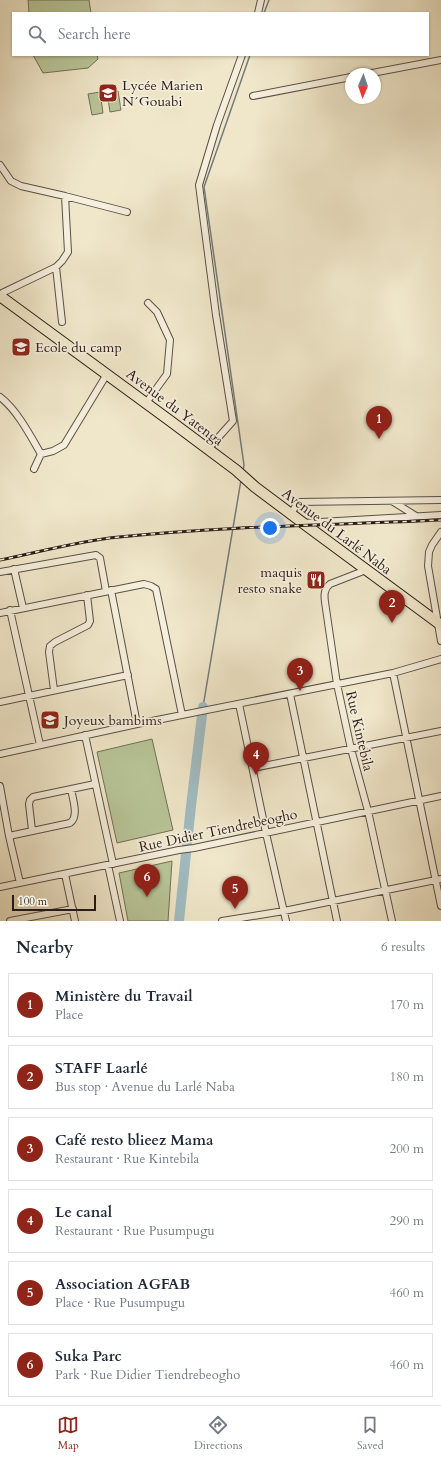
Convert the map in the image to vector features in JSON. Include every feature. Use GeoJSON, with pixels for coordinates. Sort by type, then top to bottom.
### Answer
{"type":"FeatureCollection","features":[{"type":"Feature","properties":{"kind":"main road","name":"Avenue du Yatenga"},"geometry":{"type":"LineString","coordinates":[[0,295],[146,402],[236,470],[255,487]]}},
{"type":"Feature","properties":{"kind":"main road","name":"Avenue du Larlé Naba"},"geometry":{"type":"LineString","coordinates":[[255,487],[439,624]]}},
{"type":"Feature","properties":{"kind":"street"},"geometry":{"type":"LineString","coordinates":[[258,12],[262,0]]}},
{"type":"Feature","properties":{"kind":"street"},"geometry":{"type":"LineString","coordinates":[[208,449],[233,421],[213,292],[199,185],[217,125],[242,56]]}},
{"type":"Feature","properties":{"kind":"street"},"geometry":{"type":"LineString","coordinates":[[381,71],[441,60]]}},
{"type":"Feature","properties":{"kind":"street"},"geometry":{"type":"LineString","coordinates":[[253,96],[345,78]]}},
{"type":"Feature","properties":{"kind":"street"},"geometry":{"type":"LineString","coordinates":[[0,165],[11,182],[21,186],[127,212]]}},
{"type":"Feature","properties":{"kind":"street"},"geometry":{"type":"LineString","coordinates":[[0,295],[56,267],[68,252],[65,196]]}},
{"type":"Feature","properties":{"kind":"street"},"geometry":{"type":"LineString","coordinates":[[56,267],[62,322]]}},
{"type":"Feature","properties":{"kind":"street"},"geometry":{"type":"LineString","coordinates":[[146,402],[167,374],[170,340],[157,312],[148,303]]}},
{"type":"Feature","properties":{"kind":"street"},"geometry":{"type":"LineString","coordinates":[[41,454],[53,451],[64,445],[107,374]]}},
{"type":"Feature","properties":{"kind":"street"},"geometry":{"type":"LineString","coordinates":[[0,397],[8,404],[24,425],[41,454]]}},
{"type":"Feature","properties":{"kind":"street"},"geometry":{"type":"LineString","coordinates":[[34,469],[41,454]]}},
{"type":"Feature","properties":{"kind":"street"},"geometry":{"type":"LineString","coordinates":[[291,514],[298,502],[441,500]]}},
{"type":"Feature","properties":{"kind":"street"},"geometry":{"type":"LineString","coordinates":[[391,501],[416,516]]}},
{"type":"Feature","properties":{"kind":"street"},"geometry":{"type":"LineString","coordinates":[[303,523],[441,515]]}},
{"type":"Feature","properties":{"kind":"street"},"geometry":{"type":"LineString","coordinates":[[441,532],[432,546],[428,561],[441,641]]}},
{"type":"Feature","properties":{"kind":"street"},"geometry":{"type":"LineString","coordinates":[[0,572],[96,555],[100,558],[128,675],[137,724]]}},
{"type":"Feature","properties":{"kind":"street"},"geometry":{"type":"LineString","coordinates":[[14,569],[23,608]]}},
{"type":"Feature","properties":{"kind":"street","name":"Rue Kintebila"},"geometry":{"type":"LineString","coordinates":[[366,570],[330,584],[325,590],[325,602],[338,684],[351,749],[368,811],[392,921]]}},
{"type":"Feature","properties":{"kind":"street"},"geometry":{"type":"LineString","coordinates":[[0,613],[144,584],[151,586],[156,589],[182,715]]}},
{"type":"Feature","properties":{"kind":"street"},"geometry":{"type":"LineString","coordinates":[[54,690],[49,652],[50,646],[88,625],[90,621],[87,595]]}},
{"type":"Feature","properties":{"kind":"street"},"geometry":{"type":"LineString","coordinates":[[10,610],[40,745]]}},
{"type":"Feature","properties":{"kind":"street"},"geometry":{"type":"LineString","coordinates":[[0,754],[137,724],[393,673],[441,659]]}},
{"type":"Feature","properties":{"kind":"street"},"geometry":{"type":"LineString","coordinates":[[393,673],[439,880],[441,906]]}},
{"type":"Feature","properties":{"kind":"street"},"geometry":{"type":"LineString","coordinates":[[0,702],[128,675]]}},
{"type":"Feature","properties":{"kind":"street"},"geometry":{"type":"LineString","coordinates":[[290,694],[337,921]]}},
{"type":"Feature","properties":{"kind":"street"},"geometry":{"type":"LineString","coordinates":[[240,704],[266,833],[286,921]]}},
{"type":"Feature","properties":{"kind":"street"},"geometry":{"type":"LineString","coordinates":[[253,768],[441,731]]}},
{"type":"Feature","properties":{"kind":"street"},"geometry":{"type":"LineString","coordinates":[[85,736],[120,921]]}},
{"type":"Feature","properties":{"kind":"street"},"geometry":{"type":"LineString","coordinates":[[32,830],[29,804],[33,797],[95,784]]}},
{"type":"Feature","properties":{"kind":"street"},"geometry":{"type":"LineString","coordinates":[[0,786],[8,836],[20,883]]}},
{"type":"Feature","properties":{"kind":"street"},"geometry":{"type":"LineString","coordinates":[[8,836],[70,823],[74,820],[75,816],[71,789]]}},
{"type":"Feature","properties":{"kind":"street","name":"Rue Didier Tiendrebeogho"},"geometry":{"type":"LineString","coordinates":[[0,887],[441,796]]}},
{"type":"Feature","properties":{"kind":"street"},"geometry":{"type":"LineString","coordinates":[[65,874],[75,921]]}},
{"type":"Feature","properties":{"kind":"street"},"geometry":{"type":"LineString","coordinates":[[222,921],[284,911],[439,880]]}},
{"type":"Feature","properties":{"kind":"street"},"geometry":{"type":"LineString","coordinates":[[10,921],[73,908]]}},
{"type":"Feature","properties":{"kind":"green space"},"geometry":{"type":"Polygon","coordinates":[[[28,0],[89,0],[91,12],[29,12],[28,0]]]}},
{"type":"Feature","properties":{"kind":"green space"},"geometry":{"type":"Polygon","coordinates":[[[34,56],[97,56],[98,59],[88,68],[43,73],[34,56]]]}},
{"type":"Feature","properties":{"kind":"green space"},"geometry":{"type":"Polygon","coordinates":[[[118,91],[121,110],[110,112],[107,92],[118,91]]]}},
{"type":"Feature","properties":{"kind":"green space"},"geometry":{"type":"Polygon","coordinates":[[[100,92],[103,113],[92,115],[88,94],[100,92]]]}},
{"type":"Feature","properties":{"kind":"green space"},"geometry":{"type":"Polygon","coordinates":[[[152,739],[173,830],[117,843],[97,752],[152,739]]]}},
{"type":"Feature","properties":{"kind":"green space"},"geometry":{"type":"Polygon","coordinates":[[[172,861],[168,921],[128,921],[119,873],[172,861]]]}},
{"type":"Feature","properties":{"kind":"waterway"},"geometry":{"type":"LineString","coordinates":[[264,12],[269,0]]}},
{"type":"Feature","properties":{"kind":"waterway"},"geometry":{"type":"LineString","coordinates":[[243,471],[244,465],[204,187],[250,56]]}},
{"type":"Feature","properties":{"kind":"waterway"},"geometry":{"type":"LineString","coordinates":[[203,707],[241,480]]}},
{"type":"Feature","properties":{"kind":"waterway"},"geometry":{"type":"LineString","coordinates":[[179,921],[203,707]]}},
{"type":"Feature","properties":{"kind":"railway"},"geometry":{"type":"LineString","coordinates":[[0,560],[89,541],[159,533],[240,528],[441,520]]}},
{"type":"Feature","properties":{"kind":"place","name":"Lycée Marien N´Gouabi"},"geometry":{"type":"Point","coordinates":[108,93]}},
{"type":"Feature","properties":{"kind":"place","name":"Ecole du camp"},"geometry":{"type":"Point","coordinates":[21,347]}},
{"type":"Feature","properties":{"kind":"place","name":"Ministère du Travail"},"geometry":{"type":"Point","coordinates":[379,439]}},
{"type":"Feature","properties":{"kind":"place","name":"maquis resto snake"},"geometry":{"type":"Point","coordinates":[316,580]}},
{"type":"Feature","properties":{"kind":"place","name":"STAFF Laarlé"},"geometry":{"type":"Point","coordinates":[392,623]}},
{"type":"Feature","properties":{"kind":"place","name":"Café resto blieez Mama"},"geometry":{"type":"Point","coordinates":[300,691]}},
{"type":"Feature","properties":{"kind":"place","name":"Joyeux bambims"},"geometry":{"type":"Point","coordinates":[50,720]}},
{"type":"Feature","properties":{"kind":"place","name":"Le canal"},"geometry":{"type":"Point","coordinates":[256,775]}},
{"type":"Feature","properties":{"kind":"place","name":"Suka Parc"},"geometry":{"type":"Point","coordinates":[147,897]}},
{"type":"Feature","properties":{"kind":"place","name":"Association AGFAB"},"geometry":{"type":"Point","coordinates":[235,909]}}]}
